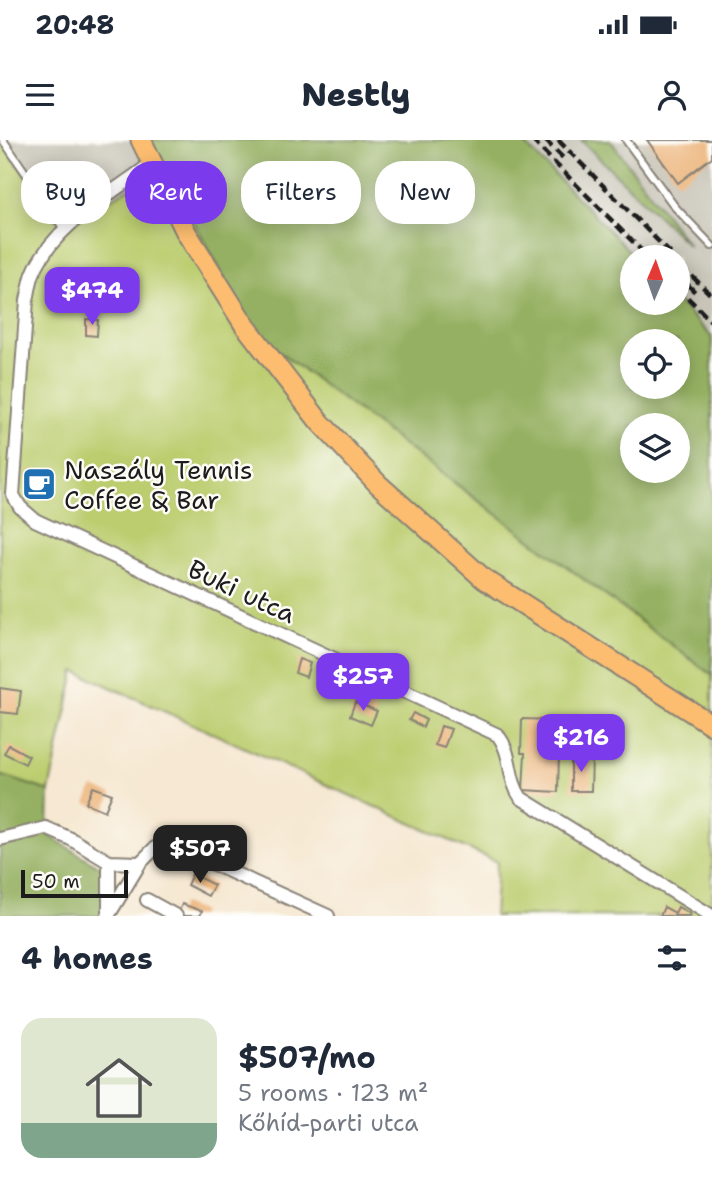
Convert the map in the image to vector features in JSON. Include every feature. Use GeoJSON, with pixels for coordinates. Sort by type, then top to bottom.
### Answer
{"type":"FeatureCollection","features":[{"type":"Feature","properties":{"kind":"main road"},"geometry":{"type":"LineString","coordinates":[[141,140],[151,161]]}},
{"type":"Feature","properties":{"kind":"main road"},"geometry":{"type":"LineString","coordinates":[[182,224],[244,324],[318,421],[378,484],[484,579],[712,725]]}},
{"type":"Feature","properties":{"kind":"street"},"geometry":{"type":"LineString","coordinates":[[64,229],[125,183]]}},
{"type":"Feature","properties":{"kind":"street","name":"Buki utca"},"geometry":{"type":"LineString","coordinates":[[64,229],[45,251],[33,274],[27,300],[13,495],[20,507],[35,520],[498,735],[507,747],[513,787],[521,799],[712,916]]}},
{"type":"Feature","properties":{"kind":"street"},"geometry":{"type":"LineString","coordinates":[[0,839],[46,828],[110,862],[140,863]]}},
{"type":"Feature","properties":{"kind":"street"},"geometry":{"type":"LineString","coordinates":[[109,915],[140,863],[155,848],[174,846],[328,916]]}},
{"type":"Feature","properties":{"kind":"street"},"geometry":{"type":"LineString","coordinates":[[109,915],[110,862]]}},
{"type":"Feature","properties":{"kind":"street"},"geometry":{"type":"LineString","coordinates":[[147,900],[176,916]]}},
{"type":"Feature","properties":{"kind":"lane"},"geometry":{"type":"LineString","coordinates":[[2,140],[64,229]]}},
{"type":"Feature","properties":{"kind":"lane"},"geometry":{"type":"LineString","coordinates":[[626,140],[675,207],[712,246]]}},
{"type":"Feature","properties":{"kind":"shaded area"},"geometry":{"type":"Polygon","coordinates":[[[2,140],[150,140],[161,161],[125,161],[125,191],[111,199],[111,161],[21,161],[21,168],[2,140]]]}},
{"type":"Feature","properties":{"kind":"shaded area"},"geometry":{"type":"Polygon","coordinates":[[[521,140],[581,140],[685,242],[610,140],[712,140],[712,337],[690,314],[690,245],[623,245],[521,140]]]}},
{"type":"Feature","properties":{"kind":"green space"},"geometry":{"type":"Polygon","coordinates":[[[0,140],[21,169],[21,224],[60,224],[62,227],[67,224],[111,224],[111,199],[125,191],[125,224],[195,224],[254,333],[712,675],[712,916],[494,916],[497,862],[75,671],[49,791],[0,775],[0,140]]]}},
{"type":"Feature","properties":{"kind":"green space"},"geometry":{"type":"Polygon","coordinates":[[[150,140],[521,140],[623,245],[620,245],[620,315],[690,314],[712,337],[712,675],[254,333],[195,224],[227,224],[227,161],[161,161],[150,140]]]}},
{"type":"Feature","properties":{"kind":"green space"},"geometry":{"type":"Polygon","coordinates":[[[581,140],[610,140],[688,245],[581,140]]]}},
{"type":"Feature","properties":{"kind":"green space"},"geometry":{"type":"Polygon","coordinates":[[[0,775],[49,791],[48,835],[110,873],[101,916],[0,916],[0,775]]]}},
{"type":"Feature","properties":{"kind":"building"},"geometry":{"type":"Polygon","coordinates":[[[647,140],[712,140],[712,157],[678,183],[647,140]]]}},
{"type":"Feature","properties":{"kind":"building"},"geometry":{"type":"Polygon","coordinates":[[[86,319],[98,320],[97,336],[86,335],[86,319]]]}},
{"type":"Feature","properties":{"kind":"building","name":"Naszály Tennis Coffee & Bar"},"geometry":{"type":"Polygon","coordinates":[[[29,470],[51,472],[49,498],[27,496],[29,470]]]}},
{"type":"Feature","properties":{"kind":"building"},"geometry":{"type":"Polygon","coordinates":[[[299,659],[310,663],[306,677],[295,673],[299,659]]]}},
{"type":"Feature","properties":{"kind":"building"},"geometry":{"type":"Polygon","coordinates":[[[0,688],[21,691],[18,714],[0,712],[0,688]]]}},
{"type":"Feature","properties":{"kind":"building"},"geometry":{"type":"Polygon","coordinates":[[[355,702],[377,711],[371,725],[350,716],[355,702]]]}},
{"type":"Feature","properties":{"kind":"building"},"geometry":{"type":"Polygon","coordinates":[[[413,713],[426,720],[423,727],[409,720],[413,713]]]}},
{"type":"Feature","properties":{"kind":"building"},"geometry":{"type":"Polygon","coordinates":[[[522,719],[552,720],[551,753],[559,754],[558,792],[523,790],[525,753],[521,753],[522,719]]]}},
{"type":"Feature","properties":{"kind":"building"},"geometry":{"type":"Polygon","coordinates":[[[441,726],[451,729],[444,748],[435,745],[441,726]]]}},
{"type":"Feature","properties":{"kind":"building"},"geometry":{"type":"Polygon","coordinates":[[[9,745],[29,756],[25,764],[4,753],[9,745]]]}},
{"type":"Feature","properties":{"kind":"building"},"geometry":{"type":"Polygon","coordinates":[[[592,756],[591,791],[571,791],[571,758],[592,756]]]}},
{"type":"Feature","properties":{"kind":"building"},"geometry":{"type":"Polygon","coordinates":[[[93,787],[112,794],[105,811],[86,803],[93,787]]]}},
{"type":"Feature","properties":{"kind":"building"},"geometry":{"type":"Polygon","coordinates":[[[192,874],[214,885],[208,896],[187,885],[192,874]]]}},
{"type":"Feature","properties":{"kind":"building"},"geometry":{"type":"Polygon","coordinates":[[[182,904],[202,911],[200,916],[177,916],[182,904]]]}},
{"type":"Feature","properties":{"kind":"building"},"geometry":{"type":"Polygon","coordinates":[[[664,907],[675,913],[678,907],[690,914],[660,916],[664,907]]]}},
{"type":"Feature","properties":{"kind":"railway"},"geometry":{"type":"LineString","coordinates":[[532,140],[636,245]]}},
{"type":"Feature","properties":{"kind":"railway"},"geometry":{"type":"LineString","coordinates":[[545,140],[563,158]]}},
{"type":"Feature","properties":{"kind":"railway"},"geometry":{"type":"LineString","coordinates":[[558,140],[662,245]]}},
{"type":"Feature","properties":{"kind":"railway"},"geometry":{"type":"LineString","coordinates":[[692,276],[712,296]]}},
{"type":"Feature","properties":{"kind":"railway"},"geometry":{"type":"LineString","coordinates":[[690,287],[695,292]]}},
{"type":"Feature","properties":{"kind":"railway"},"geometry":{"type":"LineString","coordinates":[[690,300],[712,322]]}},
{"type":"Feature","properties":{"kind":"place","name":"Naszály Tennis Coffee & Bar"},"geometry":{"type":"Point","coordinates":[39,484]}}]}
